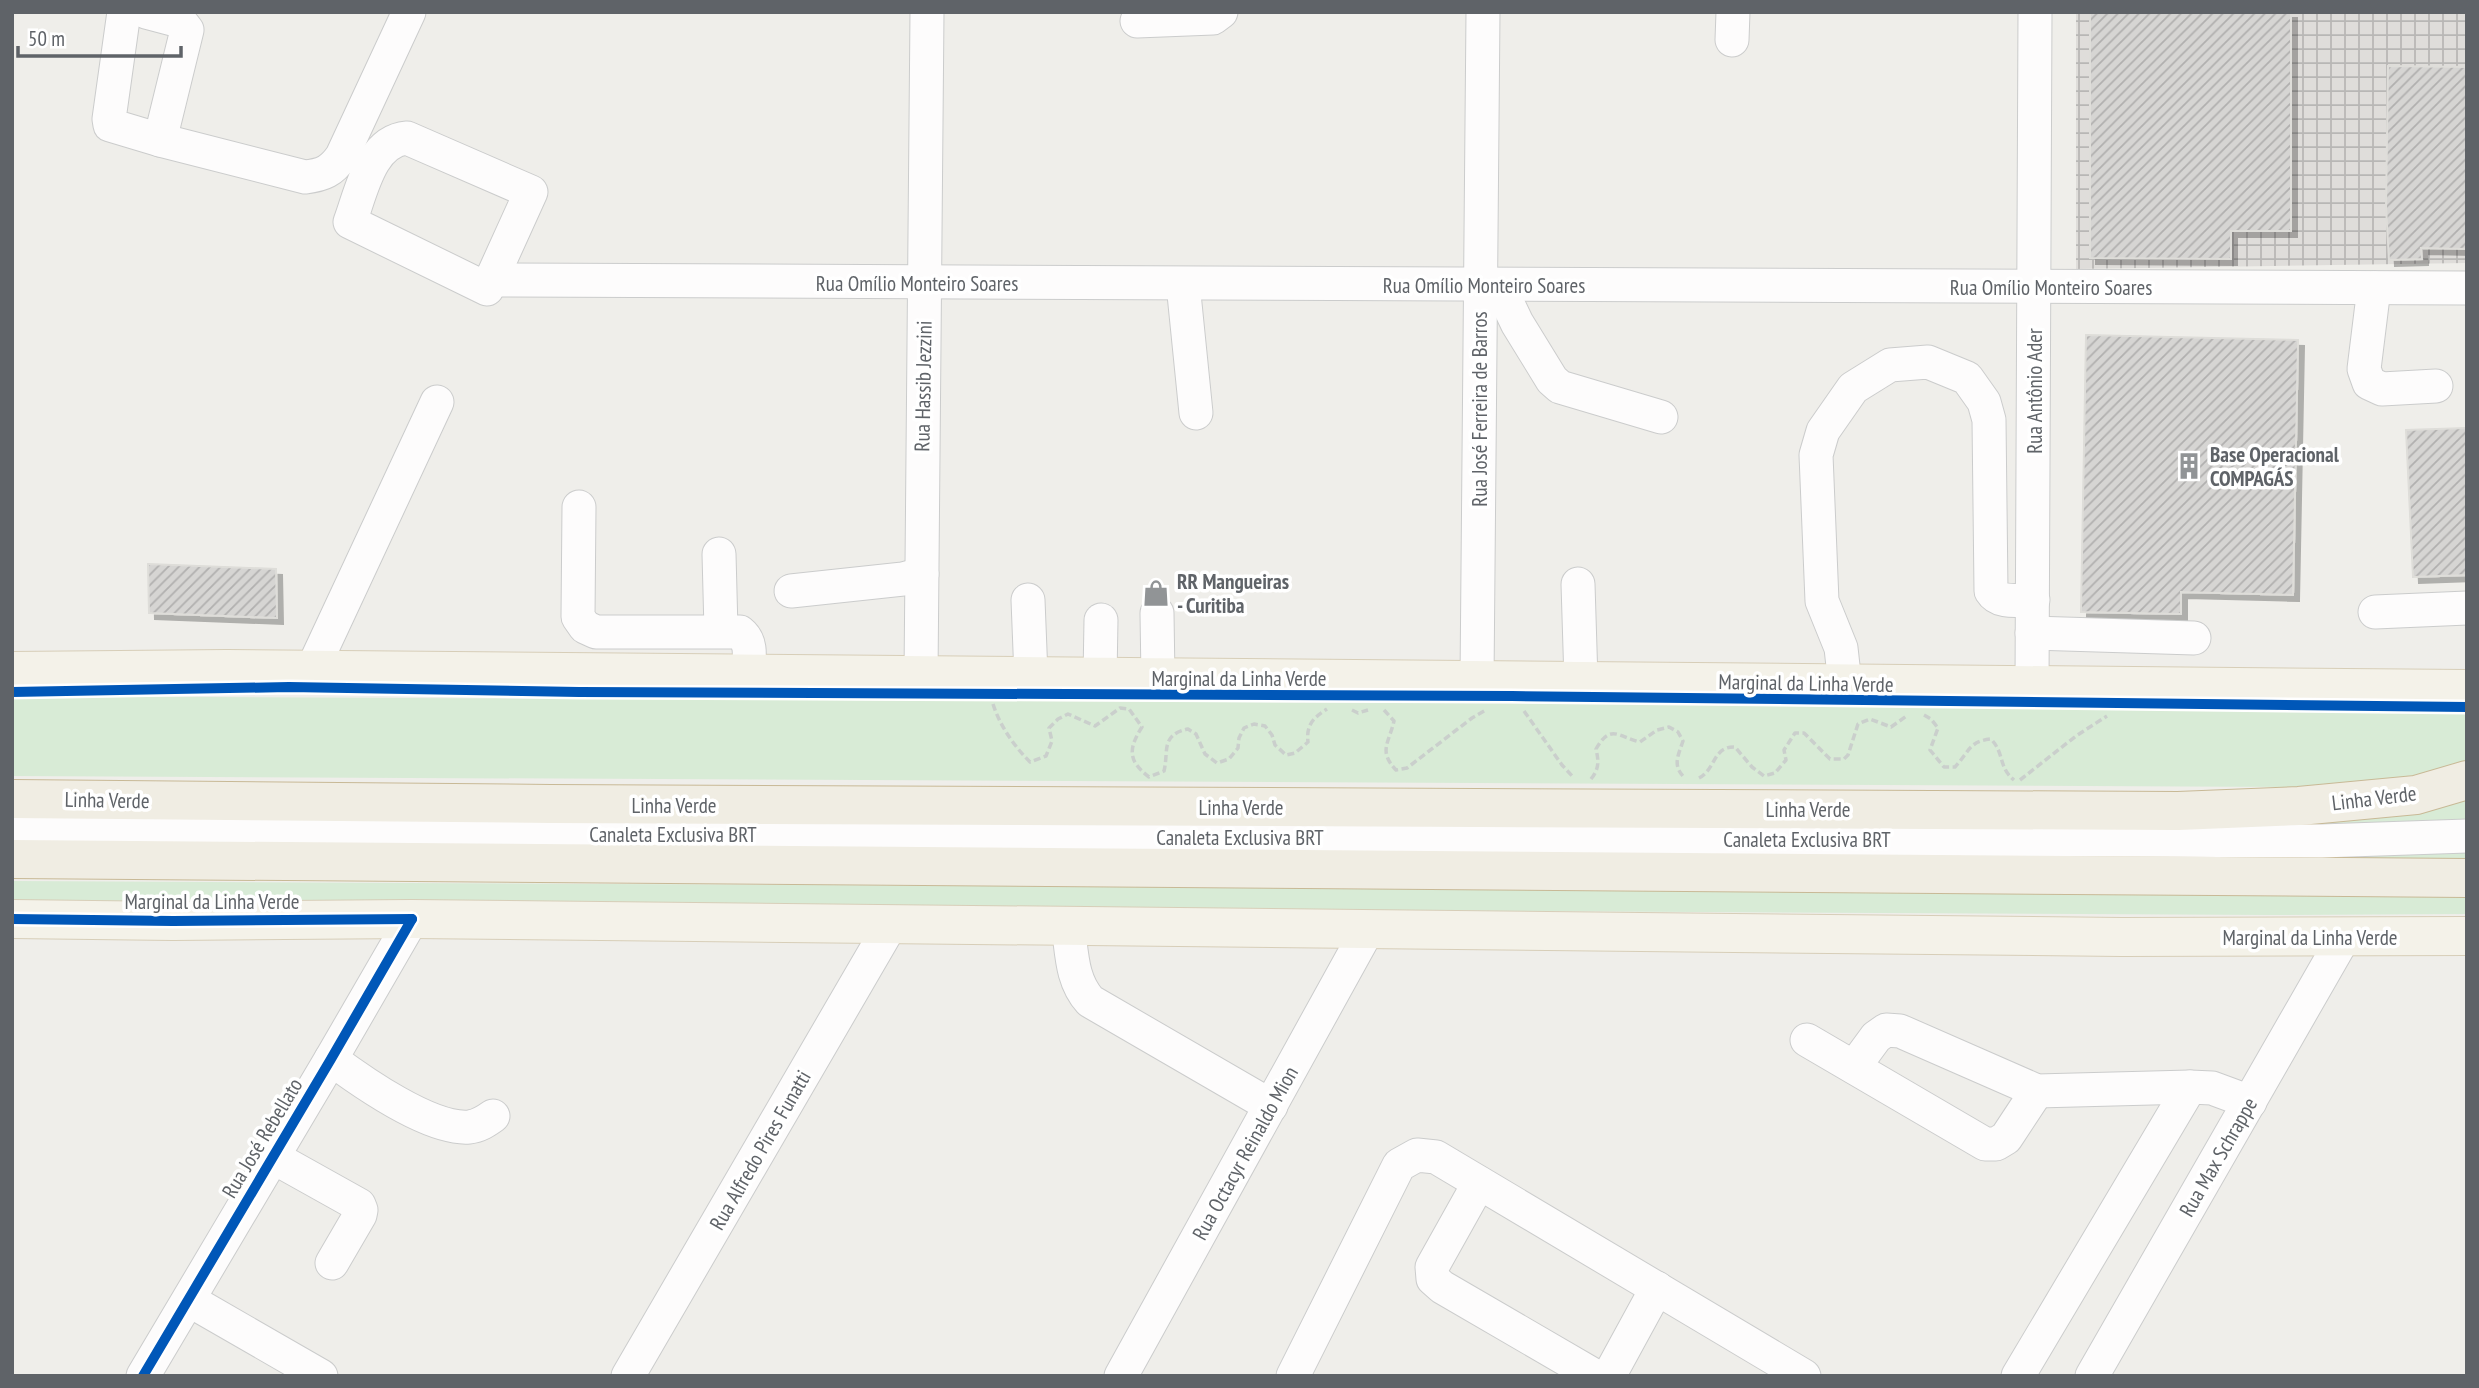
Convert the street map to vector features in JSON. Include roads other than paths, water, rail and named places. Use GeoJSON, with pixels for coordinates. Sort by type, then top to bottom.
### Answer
{"type":"FeatureCollection","features":[{"type":"Feature","properties":{"kind":"highway","name":"Linha Verde"},"geometry":{"type":"LineString","coordinates":[[12,799],[2178,811],[2299,806],[2416,795],[2467,780]]}},
{"type":"Feature","properties":{"kind":"highway"},"geometry":{"type":"LineString","coordinates":[[12,859],[2467,878]]}},
{"type":"Feature","properties":{"kind":"main road","name":"Marginal da Linha Verde"},"geometry":{"type":"LineString","coordinates":[[12,671],[312,670],[921,676],[1017,685],[1100,677],[1484,694],[1581,681],[2467,689]]}},
{"type":"Feature","properties":{"kind":"main road","name":"Marginal da Linha Verde"},"geometry":{"type":"LineString","coordinates":[[12,919],[412,919],[2467,936]]}},
{"type":"Feature","properties":{"kind":"street"},"geometry":{"type":"LineString","coordinates":[[124,12],[110,125],[160,141],[305,177],[322,175],[333,169],[342,156],[409,12]]}},
{"type":"Feature","properties":{"kind":"street"},"geometry":{"type":"LineString","coordinates":[[146,12],[180,21],[187,30],[160,141]]}},
{"type":"Feature","properties":{"kind":"street","name":"Rua Hassib Jezzini"},"geometry":{"type":"LineString","coordinates":[[921,676],[927,12]]}},
{"type":"Feature","properties":{"kind":"street"},"geometry":{"type":"LineString","coordinates":[[1137,21],[1213,18],[1221,12]]}},
{"type":"Feature","properties":{"kind":"street","name":"Rua José Ferreira de Barros"},"geometry":{"type":"LineString","coordinates":[[1483,12],[1490,285],[1484,694]]}},
{"type":"Feature","properties":{"kind":"street","name":"Rua Antônio Ader"},"geometry":{"type":"LineString","coordinates":[[2032,685],[2035,12]]}},
{"type":"Feature","properties":{"kind":"street","name":"Rua Omílio Monteiro Soares"},"geometry":{"type":"LineString","coordinates":[[496,281],[531,192],[407,138],[399,139],[381,152],[373,161],[350,222],[487,289],[496,281],[2467,288]]}},
{"type":"Feature","properties":{"kind":"street"},"geometry":{"type":"LineString","coordinates":[[1183,284],[1196,413]]}},
{"type":"Feature","properties":{"kind":"street"},"geometry":{"type":"LineString","coordinates":[[1490,285],[1552,380],[1560,387],[1661,417]]}},
{"type":"Feature","properties":{"kind":"street"},"geometry":{"type":"LineString","coordinates":[[2374,288],[2364,369],[2369,383],[2382,389],[2436,386]]}},
{"type":"Feature","properties":{"kind":"street"},"geometry":{"type":"LineString","coordinates":[[1845,684],[1841,648],[1822,601],[1816,455],[1823,431],[1853,388],[1890,365],[1928,362],[1966,378],[1984,402],[1989,420],[1991,591],[1994,597],[2000,600],[2032,600]]}},
{"type":"Feature","properties":{"kind":"street"},"geometry":{"type":"LineString","coordinates":[[312,670],[437,402]]}},
{"type":"Feature","properties":{"kind":"street"},"geometry":{"type":"LineString","coordinates":[[579,507],[578,617],[585,627],[596,632],[740,632],[746,636],[749,645],[748,674]]}},
{"type":"Feature","properties":{"kind":"street"},"geometry":{"type":"LineString","coordinates":[[719,554],[721,630]]}},
{"type":"Feature","properties":{"kind":"street"},"geometry":{"type":"LineString","coordinates":[[791,591],[903,579],[922,574]]}},
{"type":"Feature","properties":{"kind":"street"},"geometry":{"type":"LineString","coordinates":[[1578,584],[1581,681]]}},
{"type":"Feature","properties":{"kind":"street"},"geometry":{"type":"LineString","coordinates":[[1017,685],[1028,600]]}},
{"type":"Feature","properties":{"kind":"street"},"geometry":{"type":"LineString","coordinates":[[2375,612],[2467,608]]}},
{"type":"Feature","properties":{"kind":"street"},"geometry":{"type":"LineString","coordinates":[[1157,613],[1158,678]]}},
{"type":"Feature","properties":{"kind":"street"},"geometry":{"type":"LineString","coordinates":[[1100,677],[1101,620]]}},
{"type":"Feature","properties":{"kind":"street"},"geometry":{"type":"LineString","coordinates":[[2032,634],[2194,638]]}},
{"type":"Feature","properties":{"kind":"street","name":"Canaleta Exclusiva BRT"},"geometry":{"type":"LineString","coordinates":[[12,831],[2321,842],[2467,836]]}},
{"type":"Feature","properties":{"kind":"street","name":"Rua José Rebellato"},"geometry":{"type":"LineString","coordinates":[[143,1376],[412,919]]}},
{"type":"Feature","properties":{"kind":"street","name":"Rua Alfredo Pires Funatti"},"geometry":{"type":"LineString","coordinates":[[628,1376],[891,924]]}},
{"type":"Feature","properties":{"kind":"street"},"geometry":{"type":"LineString","coordinates":[[1068,926],[1076,977],[1081,990],[1090,1001],[1271,1106]]}},
{"type":"Feature","properties":{"kind":"street","name":"Rua Octacyr Reinaldo Mion"},"geometry":{"type":"LineString","coordinates":[[1121,1376],[1368,929]]}},
{"type":"Feature","properties":{"kind":"street","name":"Rua Max Schrappe"},"geometry":{"type":"LineString","coordinates":[[2092,1376],[2344,937]]}},
{"type":"Feature","properties":{"kind":"street"},"geometry":{"type":"LineString","coordinates":[[1854,1068],[1876,1037],[1886,1030],[1900,1031],[2037,1091],[2212,1088],[2250,1101]]}},
{"type":"Feature","properties":{"kind":"street"},"geometry":{"type":"LineString","coordinates":[[1807,1040],[1985,1144],[1996,1144],[2006,1138],[2037,1091]]}},
{"type":"Feature","properties":{"kind":"street"},"geometry":{"type":"LineString","coordinates":[[331,1059],[357,1078],[442,1124],[468,1127],[482,1124],[494,1116]]}},
{"type":"Feature","properties":{"kind":"street"},"geometry":{"type":"LineString","coordinates":[[2018,1376],[2190,1087]]}},
{"type":"Feature","properties":{"kind":"street"},"geometry":{"type":"LineString","coordinates":[[1293,1376],[1399,1165],[1417,1155],[1436,1157],[1804,1376]]}},
{"type":"Feature","properties":{"kind":"street"},"geometry":{"type":"LineString","coordinates":[[273,1157],[359,1205],[360,1215],[332,1262]]}},
{"type":"Feature","properties":{"kind":"street"},"geometry":{"type":"LineString","coordinates":[[1479,1182],[1432,1267],[1433,1279],[1442,1287],[1595,1376]]}},
{"type":"Feature","properties":{"kind":"street"},"geometry":{"type":"LineString","coordinates":[[1609,1376],[1657,1288]]}},
{"type":"Feature","properties":{"kind":"street"},"geometry":{"type":"LineString","coordinates":[[189,1300],[321,1376]]}},
{"type":"Feature","properties":{"kind":"place","name":"Base Operacional COMPAGÁS"},"geometry":{"type":"Point","coordinates":[2189,466]}},
{"type":"Feature","properties":{"kind":"place","name":"RR Mangueiras - Curitiba"},"geometry":{"type":"Point","coordinates":[1156,593]}}]}
